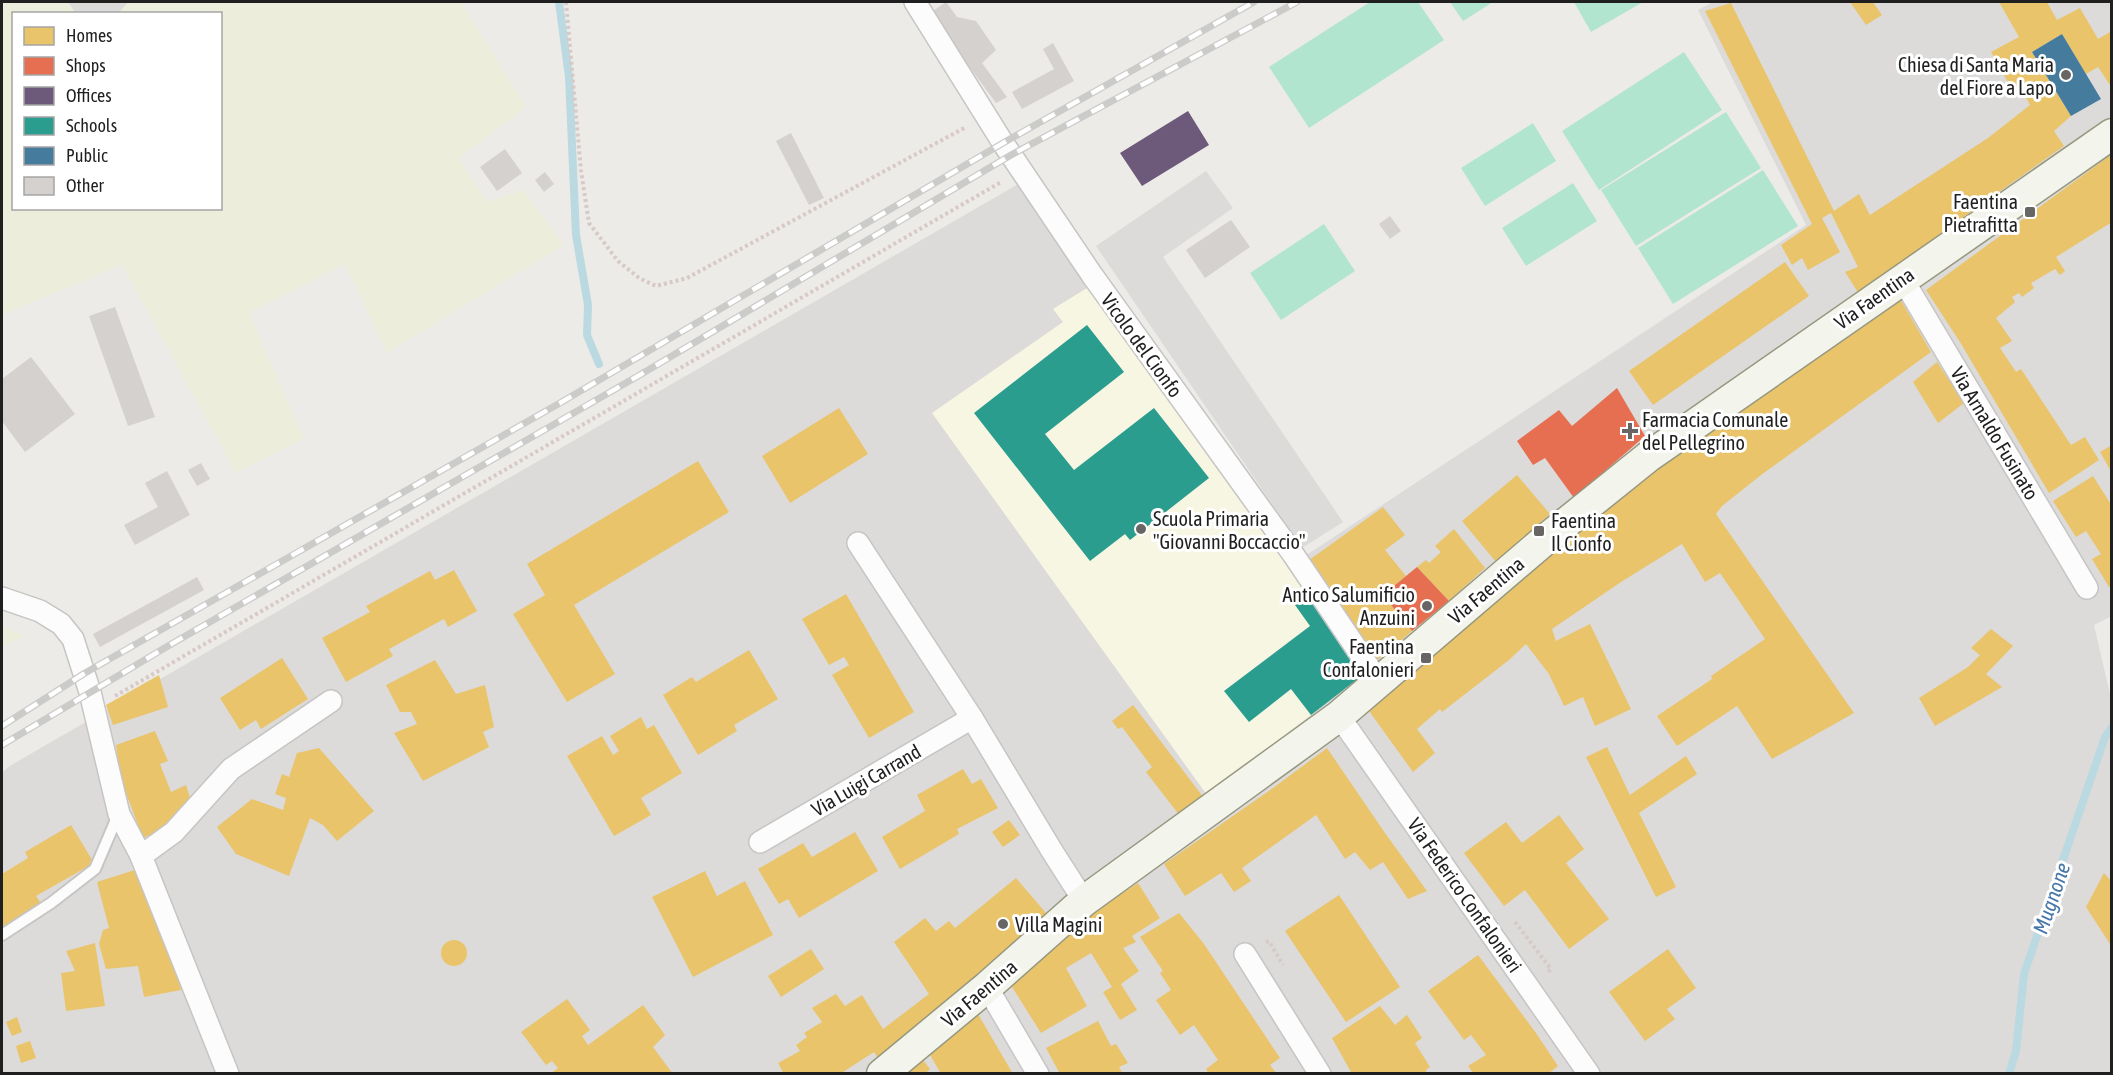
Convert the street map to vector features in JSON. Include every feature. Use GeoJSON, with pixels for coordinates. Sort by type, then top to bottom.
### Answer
{"type":"FeatureCollection","features":[{"type":"Feature","properties":{"kind":"street","name":"Vicolo del Cionfo"},"geometry":{"type":"LineString","coordinates":[[915,2],[1021,170],[1092,275],[1293,554],[1379,682]]}},
{"type":"Feature","properties":{"kind":"street","name":"Via Faentina"},"geometry":{"type":"LineString","coordinates":[[882,1074],[987,987],[1084,901],[1339,716],[1546,539],[1648,457],[2112,134]]}},
{"type":"Feature","properties":{"kind":"street","name":"Via Arnaldo Fusinato"},"geometry":{"type":"LineString","coordinates":[[1902,278],[2087,588]]}},
{"type":"Feature","properties":{"kind":"street"},"geometry":{"type":"LineString","coordinates":[[858,543],[972,718],[1084,901]]}},
{"type":"Feature","properties":{"kind":"street"},"geometry":{"type":"LineString","coordinates":[[2,598],[40,611],[61,624],[73,639],[85,673],[118,814],[141,856],[228,1074]]}},
{"type":"Feature","properties":{"kind":"street"},"geometry":{"type":"LineString","coordinates":[[141,856],[174,832],[231,770],[331,701]]}},
{"type":"Feature","properties":{"kind":"street","name":"Via Federico Confalonieri"},"geometry":{"type":"LineString","coordinates":[[1339,716],[1589,1074]]}},
{"type":"Feature","properties":{"kind":"street","name":"Via Luigi Carrand"},"geometry":{"type":"LineString","coordinates":[[760,842],[972,718]]}},
{"type":"Feature","properties":{"kind":"street"},"geometry":{"type":"LineString","coordinates":[[1245,954],[1320,1074]]}},
{"type":"Feature","properties":{"kind":"street"},"geometry":{"type":"LineString","coordinates":[[987,987],[1038,1074]]}},
{"type":"Feature","properties":{"kind":"lane"},"geometry":{"type":"LineString","coordinates":[[2,935],[51,903],[95,869],[118,814]]}},
{"type":"Feature","properties":{"kind":"path"},"geometry":{"type":"LineString","coordinates":[[566,2],[581,171],[589,223],[618,261],[639,278],[656,286],[687,278],[988,115]]}},
{"type":"Feature","properties":{"kind":"path"},"geometry":{"type":"LineString","coordinates":[[93,709],[1021,170]]}},
{"type":"Feature","properties":{"kind":"shaded area"},"geometry":{"type":"Polygon","coordinates":[[[2,2],[68,2],[74,12],[12,12],[12,210],[222,210],[222,12],[120,12],[128,2],[461,2],[526,107],[459,158],[487,202],[523,190],[564,245],[387,353],[345,264],[249,313],[304,439],[236,473],[122,265],[2,315],[2,2]]]}},
{"type":"Feature","properties":{"kind":"shaded area"},"geometry":{"type":"Polygon","coordinates":[[[68,2],[128,2],[120,12],[74,12],[68,2]]]}},
{"type":"Feature","properties":{"kind":"shaded area"},"geometry":{"type":"Polygon","coordinates":[[[1713,2],[2111,2],[2112,616],[2094,625],[2112,703],[2111,1073],[2,1073],[2,772],[13,764],[1034,175],[1305,556],[1806,225],[1698,10],[1713,2]]]}},
{"type":"Feature","properties":{"kind":"shaded area"},"geometry":{"type":"Polygon","coordinates":[[[1206,171],[1233,208],[1163,257],[1343,522],[1302,548],[1096,246],[1206,171]]]}},
{"type":"Feature","properties":{"kind":"shaded area","name":"Scuola Primaria \"Giovanni Boccaccio\""},"geometry":{"type":"Polygon","coordinates":[[[1087,288],[1368,671],[1207,795],[932,413],[1063,322],[1053,309],[1087,288]]]}},
{"type":"Feature","properties":{"kind":"shaded area"},"geometry":{"type":"Polygon","coordinates":[[[2,626],[25,636],[2,647],[2,626]]]}},
{"type":"Feature","properties":{"kind":"green space"},"geometry":{"type":"Polygon","coordinates":[[[1370,2],[1418,2],[1444,40],[1309,128],[1269,67],[1370,2]]]}},
{"type":"Feature","properties":{"kind":"green space"},"geometry":{"type":"Polygon","coordinates":[[[1450,2],[1493,2],[1463,21],[1450,2]]]}},
{"type":"Feature","properties":{"kind":"green space"},"geometry":{"type":"Polygon","coordinates":[[[1574,2],[1643,2],[1591,32],[1574,2]]]}},
{"type":"Feature","properties":{"kind":"green space"},"geometry":{"type":"Polygon","coordinates":[[[1684,52],[1722,110],[1599,190],[1562,131],[1684,52]]]}},
{"type":"Feature","properties":{"kind":"green space"},"geometry":{"type":"Polygon","coordinates":[[[1726,112],[1761,168],[1636,246],[1601,190],[1726,112]]]}},
{"type":"Feature","properties":{"kind":"green space"},"geometry":{"type":"Polygon","coordinates":[[[1533,123],[1556,161],[1485,206],[1461,168],[1533,123]]]}},
{"type":"Feature","properties":{"kind":"green space"},"geometry":{"type":"Polygon","coordinates":[[[1763,170],[1798,226],[1673,304],[1638,248],[1763,170]]]}},
{"type":"Feature","properties":{"kind":"green space"},"geometry":{"type":"Polygon","coordinates":[[[1573,183],[1597,221],[1526,266],[1502,228],[1573,183]]]}},
{"type":"Feature","properties":{"kind":"green space"},"geometry":{"type":"Polygon","coordinates":[[[1324,224],[1355,271],[1281,320],[1250,273],[1324,224]]]}},
{"type":"Feature","properties":{"kind":"building: Homes"},"geometry":{"type":"Polygon","coordinates":[[[1850,2],[1873,2],[1882,15],[1866,25],[1850,2]]]}},
{"type":"Feature","properties":{"kind":"building: Homes"},"geometry":{"type":"Polygon","coordinates":[[[1999,2],[2047,2],[2057,20],[2080,8],[2098,39],[2112,31],[2112,88],[2098,67],[2086,74],[2062,34],[2032,52],[2071,116],[2054,131],[2064,146],[1859,294],[1845,272],[1858,267],[1831,213],[1822,218],[1840,252],[1808,270],[1802,258],[1792,265],[1781,245],[1812,224],[1705,11],[1731,3],[1834,211],[1859,194],[1870,215],[1988,138],[2030,105],[2022,90],[2015,95],[1991,52],[2019,37],[1999,2]]]}},
{"type":"Feature","properties":{"kind":"building: Homes"},"geometry":{"type":"Polygon","coordinates":[[[2112,154],[2112,222],[2056,257],[2065,271],[2060,275],[2055,269],[2031,283],[2034,288],[2022,297],[2019,293],[2012,297],[2015,302],[1996,318],[2012,341],[2000,348],[2016,372],[2021,369],[2071,445],[2085,437],[2099,460],[2049,493],[1960,342],[1926,290],[2112,154]]]}},
{"type":"Feature","properties":{"kind":"building: Homes"},"geometry":{"type":"Polygon","coordinates":[[[1785,262],[1809,296],[1653,405],[1629,371],[1785,262]]]}},
{"type":"Feature","properties":{"kind":"building: Homes"},"geometry":{"type":"Polygon","coordinates":[[[1896,292],[1931,352],[1761,475],[1722,506],[1716,514],[1854,713],[1772,759],[1737,706],[1677,746],[1657,716],[1712,679],[1711,676],[1765,639],[1720,573],[1705,582],[1682,544],[1552,629],[1556,641],[1590,624],[1631,709],[1595,726],[1583,697],[1564,706],[1549,674],[1526,644],[1509,660],[1442,712],[1440,709],[1417,729],[1435,753],[1413,772],[1369,711],[1582,529],[1679,450],[1896,292]]]}},
{"type":"Feature","properties":{"kind":"building: Homes"},"geometry":{"type":"Polygon","coordinates":[[[1937,362],[1964,403],[1938,423],[1913,382],[1937,362]]]}},
{"type":"Feature","properties":{"kind":"building: Homes"},"geometry":{"type":"Polygon","coordinates":[[[839,408],[868,454],[790,503],[762,456],[839,408]]]}},
{"type":"Feature","properties":{"kind":"building: Homes"},"geometry":{"type":"Polygon","coordinates":[[[2112,445],[2112,473],[2100,452],[2112,445]]]}},
{"type":"Feature","properties":{"kind":"building: Homes"},"geometry":{"type":"Polygon","coordinates":[[[698,461],[729,512],[574,605],[615,674],[567,702],[513,614],[545,595],[527,564],[698,461]]]}},
{"type":"Feature","properties":{"kind":"building: Homes"},"geometry":{"type":"Polygon","coordinates":[[[1517,475],[1550,514],[1496,562],[1462,521],[1517,475]]]}},
{"type":"Feature","properties":{"kind":"building: Homes"},"geometry":{"type":"Polygon","coordinates":[[[2093,476],[2112,506],[2112,586],[2109,587],[2092,559],[2101,554],[2086,531],[2076,537],[2053,501],[2093,476]]]}},
{"type":"Feature","properties":{"kind":"building: Homes"},"geometry":{"type":"Polygon","coordinates":[[[1383,507],[1405,535],[1385,550],[1406,576],[1383,595],[1412,631],[1373,664],[1305,563],[1383,507]]]}},
{"type":"Feature","properties":{"kind":"building: Homes"},"geometry":{"type":"Polygon","coordinates":[[[1454,529],[1485,568],[1449,601],[1417,567],[1426,560],[1429,563],[1441,552],[1435,546],[1454,529]]]}},
{"type":"Feature","properties":{"kind":"building: Homes"},"geometry":{"type":"Polygon","coordinates":[[[454,570],[477,611],[448,627],[444,619],[389,649],[393,656],[346,682],[322,638],[370,612],[366,606],[430,571],[435,580],[454,570]]]}},
{"type":"Feature","properties":{"kind":"building: Homes"},"geometry":{"type":"Polygon","coordinates":[[[846,594],[914,712],[869,738],[832,675],[849,665],[844,657],[829,665],[802,619],[846,594]]]}},
{"type":"Feature","properties":{"kind":"building: Homes"},"geometry":{"type":"Polygon","coordinates":[[[1991,629],[2013,646],[1986,674],[2002,687],[1935,726],[1919,698],[1968,667],[1980,655],[1971,648],[1991,629]]]}},
{"type":"Feature","properties":{"kind":"building: Homes"},"geometry":{"type":"Polygon","coordinates":[[[749,650],[778,699],[734,725],[737,731],[698,755],[663,695],[692,677],[696,682],[749,650]]]}},
{"type":"Feature","properties":{"kind":"building: Homes"},"geometry":{"type":"Polygon","coordinates":[[[282,658],[308,699],[261,729],[256,720],[240,730],[220,698],[282,658]]]}},
{"type":"Feature","properties":{"kind":"building: Homes"},"geometry":{"type":"Polygon","coordinates":[[[435,660],[456,694],[485,685],[494,727],[483,732],[489,747],[423,781],[394,733],[417,724],[411,712],[400,712],[386,685],[435,660]]]}},
{"type":"Feature","properties":{"kind":"building: Homes"},"geometry":{"type":"Polygon","coordinates":[[[159,675],[168,707],[113,725],[106,705],[159,675]]]}},
{"type":"Feature","properties":{"kind":"building: Homes"},"geometry":{"type":"Polygon","coordinates":[[[1133,705],[1204,798],[1180,816],[1146,772],[1152,767],[1122,727],[1118,729],[1112,721],[1133,705]]]}},
{"type":"Feature","properties":{"kind":"building: Homes"},"geometry":{"type":"Polygon","coordinates":[[[641,717],[647,729],[654,725],[682,773],[641,798],[651,815],[614,836],[567,756],[602,736],[613,755],[619,751],[610,736],[641,717]]]}},
{"type":"Feature","properties":{"kind":"building: Homes"},"geometry":{"type":"Polygon","coordinates":[[[155,731],[168,761],[160,764],[171,792],[186,785],[192,804],[174,814],[177,823],[143,838],[121,780],[116,745],[155,731]]]}},
{"type":"Feature","properties":{"kind":"building: Homes"},"geometry":{"type":"Polygon","coordinates":[[[1607,747],[1630,795],[1686,756],[1697,774],[1639,813],[1676,887],[1656,897],[1586,757],[1607,747]]]}},
{"type":"Feature","properties":{"kind":"building: Homes"},"geometry":{"type":"Polygon","coordinates":[[[319,748],[374,811],[337,841],[323,825],[310,818],[289,876],[236,854],[217,827],[252,799],[283,810],[286,798],[275,794],[282,774],[289,777],[297,753],[319,748]]]}},
{"type":"Feature","properties":{"kind":"building: Homes"},"geometry":{"type":"Polygon","coordinates":[[[1327,748],[1427,891],[1408,899],[1383,862],[1370,870],[1355,852],[1345,859],[1316,815],[1242,868],[1251,881],[1234,892],[1221,873],[1185,896],[1164,864],[1327,748]]]}},
{"type":"Feature","properties":{"kind":"building: Homes"},"geometry":{"type":"Polygon","coordinates":[[[963,769],[972,784],[981,779],[998,808],[957,829],[959,834],[900,869],[882,837],[925,811],[917,795],[963,769]]]}},
{"type":"Feature","properties":{"kind":"building: Homes"},"geometry":{"type":"Polygon","coordinates":[[[1559,815],[1584,849],[1566,863],[1609,919],[1569,949],[1525,890],[1504,906],[1464,853],[1506,822],[1522,843],[1559,815]]]}},
{"type":"Feature","properties":{"kind":"building: Homes"},"geometry":{"type":"Polygon","coordinates":[[[1009,820],[1020,835],[1003,847],[992,832],[1009,820]]]}},
{"type":"Feature","properties":{"kind":"building: Homes"},"geometry":{"type":"Polygon","coordinates":[[[71,825],[94,863],[36,896],[42,905],[2,929],[2,874],[28,858],[25,852],[71,825]]]}},
{"type":"Feature","properties":{"kind":"building: Homes"},"geometry":{"type":"Polygon","coordinates":[[[855,832],[878,871],[799,918],[788,899],[779,904],[758,869],[803,843],[812,857],[855,832]]]}},
{"type":"Feature","properties":{"kind":"building: Homes"},"geometry":{"type":"Polygon","coordinates":[[[141,868],[175,959],[181,990],[144,997],[138,966],[106,969],[99,944],[103,930],[109,928],[97,882],[141,868]]]}},
{"type":"Feature","properties":{"kind":"building: Homes"},"geometry":{"type":"Polygon","coordinates":[[[705,871],[717,896],[745,881],[773,935],[693,977],[652,897],[705,871]]]}},
{"type":"Feature","properties":{"kind":"building: Homes"},"geometry":{"type":"Polygon","coordinates":[[[2104,873],[2112,882],[2112,947],[2086,907],[2104,873]]]}},
{"type":"Feature","properties":{"kind":"building: Homes"},"geometry":{"type":"Polygon","coordinates":[[[1016,878],[1052,920],[882,1064],[874,1052],[840,1074],[784,1074],[778,1063],[800,1051],[796,1045],[807,1037],[804,1033],[822,1022],[812,1008],[836,994],[845,1006],[862,995],[883,1029],[929,994],[894,942],[925,918],[936,931],[949,921],[955,928],[1016,878]]]}},
{"type":"Feature","properties":{"kind":"building: Homes"},"geometry":{"type":"Polygon","coordinates":[[[1138,883],[1160,918],[1132,936],[1136,942],[1123,948],[1139,971],[1121,984],[1137,1010],[1120,1020],[1103,992],[1112,987],[1091,953],[1066,968],[1087,1006],[1041,1033],[1007,979],[1050,943],[1138,883]]]}},
{"type":"Feature","properties":{"kind":"building: Homes"},"geometry":{"type":"Polygon","coordinates":[[[1339,895],[1400,987],[1346,1022],[1285,931],[1339,895]]]}},
{"type":"Feature","properties":{"kind":"building: Homes"},"geometry":{"type":"Polygon","coordinates":[[[1179,913],[1204,944],[1280,1058],[1270,1065],[1277,1074],[1209,1074],[1206,1069],[1218,1060],[1194,1025],[1180,1035],[1156,1000],[1171,990],[1160,973],[1163,971],[1140,937],[1179,913]]]}},
{"type":"Feature","properties":{"kind":"building: Homes"},"geometry":{"type":"Polygon","coordinates":[[[454,940],[464,943],[467,953],[464,963],[454,966],[444,963],[441,953],[444,943],[454,940]]]}},
{"type":"Feature","properties":{"kind":"building: Homes"},"geometry":{"type":"Polygon","coordinates":[[[95,943],[105,1006],[66,1011],[61,973],[75,971],[66,951],[95,943]]]}},
{"type":"Feature","properties":{"kind":"building: Homes"},"geometry":{"type":"Polygon","coordinates":[[[811,949],[824,969],[781,997],[768,976],[811,949]]]}},
{"type":"Feature","properties":{"kind":"building: Homes"},"geometry":{"type":"Polygon","coordinates":[[[1668,949],[1696,988],[1667,1009],[1675,1019],[1645,1041],[1609,992],[1668,949]]]}},
{"type":"Feature","properties":{"kind":"building: Homes"},"geometry":{"type":"Polygon","coordinates":[[[1478,955],[1558,1066],[1548,1074],[1474,1074],[1468,1066],[1486,1055],[1471,1035],[1464,1040],[1428,991],[1478,955]]]}},
{"type":"Feature","properties":{"kind":"building: Homes"},"geometry":{"type":"Polygon","coordinates":[[[567,999],[590,1030],[582,1036],[588,1045],[643,1005],[665,1035],[653,1047],[673,1074],[550,1074],[558,1068],[552,1061],[546,1065],[521,1032],[567,999]]]}},
{"type":"Feature","properties":{"kind":"building: Homes"},"geometry":{"type":"Polygon","coordinates":[[[1380,1006],[1395,1025],[1407,1015],[1422,1038],[1415,1043],[1430,1067],[1426,1070],[1427,1074],[1352,1074],[1332,1038],[1380,1006]]]}},
{"type":"Feature","properties":{"kind":"building: Homes"},"geometry":{"type":"Polygon","coordinates":[[[978,1014],[1013,1074],[941,1074],[929,1053],[978,1014]]]}},
{"type":"Feature","properties":{"kind":"building: Homes"},"geometry":{"type":"Polygon","coordinates":[[[17,1017],[22,1032],[12,1036],[6,1022],[17,1017]]]}},
{"type":"Feature","properties":{"kind":"building: Homes"},"geometry":{"type":"Polygon","coordinates":[[[1098,1021],[1111,1046],[1116,1044],[1128,1063],[1119,1067],[1123,1074],[1060,1074],[1046,1048],[1098,1021]]]}},
{"type":"Feature","properties":{"kind":"building: Homes"},"geometry":{"type":"Polygon","coordinates":[[[30,1041],[36,1058],[21,1063],[16,1046],[30,1041]]]}},
{"type":"Feature","properties":{"kind":"building: Homes"},"geometry":{"type":"Polygon","coordinates":[[[920,1056],[930,1069],[925,1074],[898,1074],[920,1056]]]}},
{"type":"Feature","properties":{"kind":"building: Shops"},"geometry":{"type":"Polygon","coordinates":[[[1617,388],[1645,436],[1574,498],[1545,458],[1533,465],[1517,441],[1559,410],[1572,426],[1617,388]]]}},
{"type":"Feature","properties":{"kind":"building: Shops"},"geometry":{"type":"Polygon","coordinates":[[[1417,567],[1449,601],[1412,631],[1383,595],[1417,567]]]}},
{"type":"Feature","properties":{"kind":"building: Offices"},"geometry":{"type":"Polygon","coordinates":[[[1188,111],[1209,145],[1142,186],[1120,153],[1188,111]]]}},
{"type":"Feature","properties":{"kind":"building: Schools"},"geometry":{"type":"Polygon","coordinates":[[[1087,325],[1124,372],[1045,434],[1074,470],[1154,408],[1209,478],[1130,540],[1125,534],[1090,561],[974,413],[1087,325]]]}},
{"type":"Feature","properties":{"kind":"building: Schools"},"geometry":{"type":"Polygon","coordinates":[[[1308,584],[1368,671],[1311,715],[1291,689],[1249,722],[1224,691],[1310,626],[1290,598],[1308,584]]]}},
{"type":"Feature","properties":{"kind":"building: Public","name":"Chiesa di Santa Maria del Fiore a Lapo"},"geometry":{"type":"Polygon","coordinates":[[[2062,34],[2101,99],[2071,116],[2032,52],[2062,34]]]}},
{"type":"Feature","properties":{"kind":"building: Other"},"geometry":{"type":"Polygon","coordinates":[[[946,2],[957,17],[976,21],[996,50],[982,63],[1007,97],[996,103],[930,13],[946,2]]]}},
{"type":"Feature","properties":{"kind":"building: Other"},"geometry":{"type":"Polygon","coordinates":[[[1053,43],[1074,81],[1022,109],[1012,92],[1054,69],[1043,49],[1053,43]]]}},
{"type":"Feature","properties":{"kind":"building: Other"},"geometry":{"type":"Polygon","coordinates":[[[791,133],[824,198],[809,205],[776,141],[791,133]]]}},
{"type":"Feature","properties":{"kind":"building: Other"},"geometry":{"type":"Polygon","coordinates":[[[505,149],[522,173],[497,191],[480,167],[505,149]]]}},
{"type":"Feature","properties":{"kind":"building: Other"},"geometry":{"type":"Polygon","coordinates":[[[545,172],[554,184],[544,192],[535,180],[545,172]]]}},
{"type":"Feature","properties":{"kind":"building: Other"},"geometry":{"type":"Polygon","coordinates":[[[1390,216],[1401,231],[1390,239],[1379,224],[1390,216]]]}},
{"type":"Feature","properties":{"kind":"building: Other"},"geometry":{"type":"Polygon","coordinates":[[[1231,220],[1250,247],[1205,278],[1186,250],[1231,220]]]}},
{"type":"Feature","properties":{"kind":"building: Other"},"geometry":{"type":"Polygon","coordinates":[[[115,307],[155,417],[128,426],[89,316],[115,307]]]}},
{"type":"Feature","properties":{"kind":"building: Other"},"geometry":{"type":"Polygon","coordinates":[[[31,357],[75,414],[25,452],[2,421],[2,379],[31,357]]]}},
{"type":"Feature","properties":{"kind":"building: Other"},"geometry":{"type":"Polygon","coordinates":[[[201,463],[210,479],[197,486],[188,470],[201,463]]]}},
{"type":"Feature","properties":{"kind":"building: Other"},"geometry":{"type":"Polygon","coordinates":[[[167,471],[190,515],[135,545],[124,525],[158,507],[145,483],[167,471]]]}},
{"type":"Feature","properties":{"kind":"building: Other"},"geometry":{"type":"Polygon","coordinates":[[[197,577],[204,590],[100,647],[93,634],[197,577]]]}},
{"type":"Feature","properties":{"kind":"waterway"},"geometry":{"type":"LineString","coordinates":[[559,2],[569,77],[576,235],[588,305],[587,335],[599,364]]}},
{"type":"Feature","properties":{"kind":"waterway","name":"Mugnone"},"geometry":{"type":"LineString","coordinates":[[2009,1074],[2016,1051],[2024,974],[2105,737],[2112,727]]}},
{"type":"Feature","properties":{"kind":"railway"},"geometry":{"type":"LineString","coordinates":[[2,726],[85,673],[560,403],[1003,143],[1254,2]]}},
{"type":"Feature","properties":{"kind":"railway"},"geometry":{"type":"LineString","coordinates":[[2,745],[168,646],[638,376],[1011,155],[1297,2]]}},
{"type":"Feature","properties":{"kind":"place","name":"Chiesa di Santa Maria del Fiore a Lapo"},"geometry":{"type":"Point","coordinates":[2066,75]}},
{"type":"Feature","properties":{"kind":"place","name":"Faentina Pietrafitta"},"geometry":{"type":"Point","coordinates":[2030,212]}},
{"type":"Feature","properties":{"kind":"place","name":"Farmacia Comunale del Pellegrino"},"geometry":{"type":"Point","coordinates":[1630,431]}},
{"type":"Feature","properties":{"kind":"place","name":"Scuola Primaria \"Giovanni Boccaccio\""},"geometry":{"type":"Point","coordinates":[1141,529]}},
{"type":"Feature","properties":{"kind":"place","name":"Faentina Il Cionfo"},"geometry":{"type":"Point","coordinates":[1539,531]}},
{"type":"Feature","properties":{"kind":"place","name":"Antico Salumificio Anzuini"},"geometry":{"type":"Point","coordinates":[1427,606]}},
{"type":"Feature","properties":{"kind":"place","name":"Faentina Confalonieri"},"geometry":{"type":"Point","coordinates":[1426,658]}},
{"type":"Feature","properties":{"kind":"place","name":"Villa Magini"},"geometry":{"type":"Point","coordinates":[1003,924]}}]}
